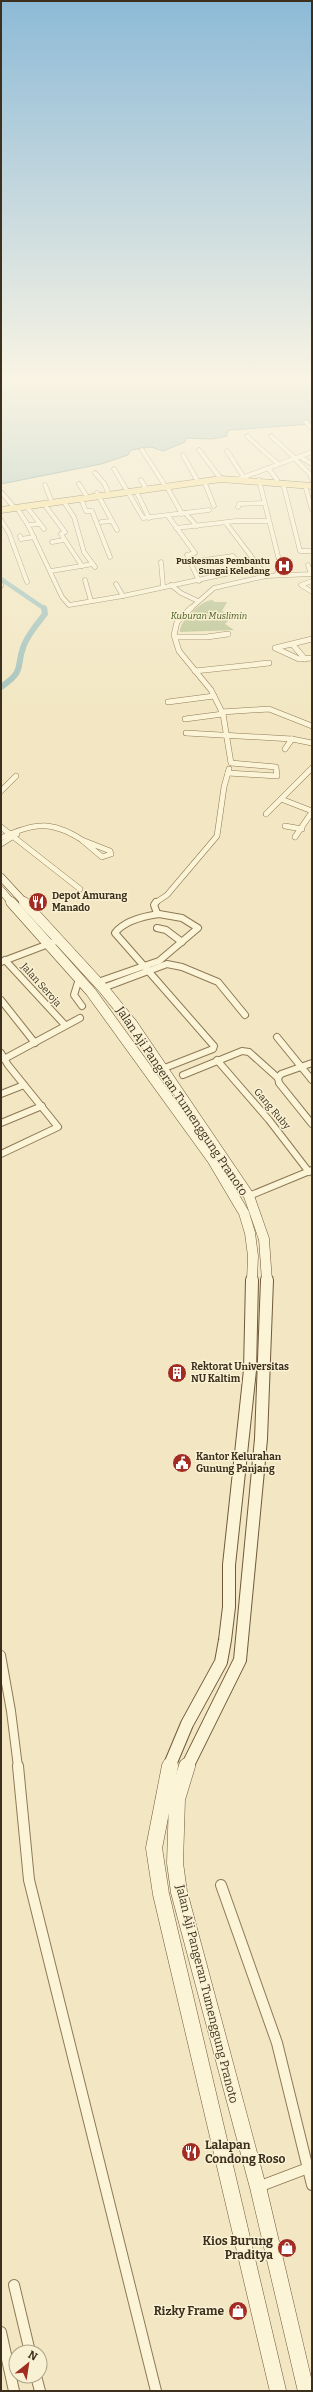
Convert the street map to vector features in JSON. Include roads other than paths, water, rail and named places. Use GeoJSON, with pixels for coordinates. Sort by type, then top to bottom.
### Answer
{"type":"FeatureCollection","features":[{"type":"Feature","properties":{"kind":"main road"},"geometry":{"type":"LineString","coordinates":[[98,495],[115,492]]}},
{"type":"Feature","properties":{"kind":"main road"},"geometry":{"type":"LineString","coordinates":[[1,509],[51,500],[122,492]]}},
{"type":"Feature","properties":{"kind":"main road"},"geometry":{"type":"LineString","coordinates":[[15,507],[27,507],[64,502],[85,497]]}},
{"type":"Feature","properties":{"kind":"main road","name":"Jalan Aji Pangeran Tumenggung Pranoto"},"geometry":{"type":"LineString","coordinates":[[1,876],[54,942],[79,979],[212,1159],[244,1213],[252,1256],[250,1370],[229,1565],[229,1607],[221,1662],[187,1724],[168,1770],[154,1848],[161,1894],[278,2391]]}},
{"type":"Feature","properties":{"kind":"main road","name":"Jalan Aji Pangeran Tumenggung Pranoto"},"geometry":{"type":"LineString","coordinates":[[1,890],[101,985],[133,1025],[224,1157],[248,1196],[264,1239],[267,1264],[262,1439],[249,1550],[240,1660],[207,1728],[189,1760],[177,1799],[175,1863],[179,1892],[202,1983],[258,2187],[306,2391]]}},
{"type":"Feature","properties":{"kind":"main road"},"geometry":{"type":"LineString","coordinates":[[250,1370],[265,1371]]}},
{"type":"Feature","properties":{"kind":"main road"},"geometry":{"type":"LineString","coordinates":[[306,2391],[312,2386]]}},
{"type":"Feature","properties":{"kind":"street"},"geometry":{"type":"LineString","coordinates":[[1,492],[15,507],[28,525],[62,596],[69,605],[123,596],[163,586],[199,581],[243,572],[244,569],[233,556],[190,562]]}},
{"type":"Feature","properties":{"kind":"street"},"geometry":{"type":"LineString","coordinates":[[47,492],[51,500]]}},
{"type":"Feature","properties":{"kind":"street"},"geometry":{"type":"LineString","coordinates":[[83,492],[85,497],[86,511],[93,509],[110,557]]}},
{"type":"Feature","properties":{"kind":"street"},"geometry":{"type":"LineString","coordinates":[[127,492],[141,517],[149,518],[209,510]]}},
{"type":"Feature","properties":{"kind":"street"},"geometry":{"type":"LineString","coordinates":[[136,492],[149,518]]}},
{"type":"Feature","properties":{"kind":"street"},"geometry":{"type":"LineString","coordinates":[[171,492],[184,513],[197,526]]}},
{"type":"Feature","properties":{"kind":"street"},"geometry":{"type":"LineString","coordinates":[[207,492],[214,506]]}},
{"type":"Feature","properties":{"kind":"street"},"geometry":{"type":"LineString","coordinates":[[262,492],[279,560],[280,569],[276,575]]}},
{"type":"Feature","properties":{"kind":"street"},"geometry":{"type":"LineString","coordinates":[[283,492],[300,551],[312,551]]}},
{"type":"Feature","properties":{"kind":"street"},"geometry":{"type":"LineString","coordinates":[[311,492],[312,510]]}},
{"type":"Feature","properties":{"kind":"street"},"geometry":{"type":"LineString","coordinates":[[98,495],[116,530]]}},
{"type":"Feature","properties":{"kind":"street"},"geometry":{"type":"LineString","coordinates":[[51,571],[82,566],[94,566],[84,552],[74,517],[64,502]]}},
{"type":"Feature","properties":{"kind":"street"},"geometry":{"type":"LineString","coordinates":[[238,507],[239,504],[264,503]]}},
{"type":"Feature","properties":{"kind":"street"},"geometry":{"type":"LineString","coordinates":[[44,504],[65,532],[60,534],[82,566]]}},
{"type":"Feature","properties":{"kind":"street"},"geometry":{"type":"LineString","coordinates":[[27,507],[44,529]]}},
{"type":"Feature","properties":{"kind":"street"},"geometry":{"type":"LineString","coordinates":[[168,516],[196,553],[187,555],[199,581]]}},
{"type":"Feature","properties":{"kind":"street"},"geometry":{"type":"LineString","coordinates":[[220,516],[266,576]]}},
{"type":"Feature","properties":{"kind":"street"},"geometry":{"type":"LineString","coordinates":[[1,520],[9,533],[27,582]]}},
{"type":"Feature","properties":{"kind":"street"},"geometry":{"type":"LineString","coordinates":[[101,522],[111,521]]}},
{"type":"Feature","properties":{"kind":"street"},"geometry":{"type":"LineString","coordinates":[[176,528],[225,523],[268,521]]}},
{"type":"Feature","properties":{"kind":"street"},"geometry":{"type":"LineString","coordinates":[[28,525],[40,524]]}},
{"type":"Feature","properties":{"kind":"street"},"geometry":{"type":"LineString","coordinates":[[20,536],[21,539],[34,537]]}},
{"type":"Feature","properties":{"kind":"street"},"geometry":{"type":"LineString","coordinates":[[52,542],[64,540]]}},
{"type":"Feature","properties":{"kind":"street"},"geometry":{"type":"LineString","coordinates":[[161,562],[163,586]]}},
{"type":"Feature","properties":{"kind":"street"},"geometry":{"type":"LineString","coordinates":[[157,913],[154,905],[156,901],[167,895],[217,836],[231,763],[222,713],[214,696],[179,651],[174,629],[177,622],[198,601],[214,588],[266,576],[311,574],[308,565]]}},
{"type":"Feature","properties":{"kind":"street"},"geometry":{"type":"LineString","coordinates":[[85,580],[91,601]]}},
{"type":"Feature","properties":{"kind":"street"},"geometry":{"type":"LineString","coordinates":[[312,581],[302,585],[312,592]]}},
{"type":"Feature","properties":{"kind":"street"},"geometry":{"type":"LineString","coordinates":[[116,584],[123,596]]}},
{"type":"Feature","properties":{"kind":"street"},"geometry":{"type":"LineString","coordinates":[[171,585],[181,593],[198,601]]}},
{"type":"Feature","properties":{"kind":"street"},"geometry":{"type":"LineString","coordinates":[[175,637],[207,638],[228,634]]}},
{"type":"Feature","properties":{"kind":"street"},"geometry":{"type":"LineString","coordinates":[[312,639],[275,648],[299,659],[312,658]]}},
{"type":"Feature","properties":{"kind":"street"},"geometry":{"type":"LineString","coordinates":[[293,645],[305,659]]}},
{"type":"Feature","properties":{"kind":"street"},"geometry":{"type":"LineString","coordinates":[[195,671],[269,663]]}},
{"type":"Feature","properties":{"kind":"street"},"geometry":{"type":"LineString","coordinates":[[168,702],[214,696]]}},
{"type":"Feature","properties":{"kind":"street"},"geometry":{"type":"LineString","coordinates":[[184,719],[222,713],[269,709],[312,726]]}},
{"type":"Feature","properties":{"kind":"street"},"geometry":{"type":"LineString","coordinates":[[186,732],[292,740],[312,743]]}},
{"type":"Feature","properties":{"kind":"street"},"geometry":{"type":"LineString","coordinates":[[285,749],[292,740]]}},
{"type":"Feature","properties":{"kind":"street"},"geometry":{"type":"LineString","coordinates":[[228,773],[277,776],[276,767],[231,763]]}},
{"type":"Feature","properties":{"kind":"street"},"geometry":{"type":"LineString","coordinates":[[266,814],[312,768]]}},
{"type":"Feature","properties":{"kind":"street"},"geometry":{"type":"LineString","coordinates":[[1,791],[16,776]]}},
{"type":"Feature","properties":{"kind":"street"},"geometry":{"type":"LineString","coordinates":[[281,799],[312,811],[302,829],[295,837]]}},
{"type":"Feature","properties":{"kind":"street"},"geometry":{"type":"LineString","coordinates":[[1,844],[21,829],[33,824],[46,825],[62,830],[81,840],[110,851],[111,854],[102,857],[81,840]]}},
{"type":"Feature","properties":{"kind":"street"},"geometry":{"type":"LineString","coordinates":[[285,826],[302,829]]}},
{"type":"Feature","properties":{"kind":"street"},"geometry":{"type":"LineString","coordinates":[[1,827],[80,889]]}},
{"type":"Feature","properties":{"kind":"street"},"geometry":{"type":"LineString","coordinates":[[1,838],[12,835]]}},
{"type":"Feature","properties":{"kind":"street"},"geometry":{"type":"LineString","coordinates":[[101,985],[147,968],[165,961],[182,942],[198,928],[180,915],[157,913],[128,924],[115,932],[147,968],[214,1046],[213,1049],[162,1069]]}},
{"type":"Feature","properties":{"kind":"street"},"geometry":{"type":"LineString","coordinates":[[156,928],[166,930],[182,942]]}},
{"type":"Feature","properties":{"kind":"street"},"geometry":{"type":"LineString","coordinates":[[3,961],[54,942]]}},
{"type":"Feature","properties":{"kind":"street","name":"Jalan Seroja"},"geometry":{"type":"LineString","coordinates":[[3,961],[65,1025]]}},
{"type":"Feature","properties":{"kind":"street"},"geometry":{"type":"LineString","coordinates":[[165,961],[218,982],[245,1015]]}},
{"type":"Feature","properties":{"kind":"street"},"geometry":{"type":"LineString","coordinates":[[79,979],[74,995],[82,1006]]}},
{"type":"Feature","properties":{"kind":"street"},"geometry":{"type":"LineString","coordinates":[[1,1000],[36,1043]]}},
{"type":"Feature","properties":{"kind":"street"},"geometry":{"type":"LineString","coordinates":[[1,1154],[58,1126],[4,1061],[65,1025],[80,1018]]}},
{"type":"Feature","properties":{"kind":"street"},"geometry":{"type":"LineString","coordinates":[[277,1037],[312,1080]]}},
{"type":"Feature","properties":{"kind":"street"},"geometry":{"type":"LineString","coordinates":[[183,1075],[217,1060],[246,1051],[278,1078],[279,1083],[312,1124]]}},
{"type":"Feature","properties":{"kind":"street","name":"Gang Ruby"},"geometry":{"type":"LineString","coordinates":[[217,1060],[311,1171]]}},
{"type":"Feature","properties":{"kind":"street"},"geometry":{"type":"LineString","coordinates":[[278,1078],[281,1074],[312,1063]]}},
{"type":"Feature","properties":{"kind":"street"},"geometry":{"type":"LineString","coordinates":[[1,1094],[24,1085]]}},
{"type":"Feature","properties":{"kind":"street"},"geometry":{"type":"LineString","coordinates":[[1,1123],[42,1106]]}},
{"type":"Feature","properties":{"kind":"street"},"geometry":{"type":"LineString","coordinates":[[248,1196],[311,1171]]}},
{"type":"Feature","properties":{"kind":"street"},"geometry":{"type":"LineString","coordinates":[[1,1655],[18,1755],[20,1805],[29,1880],[156,2391]]}},
{"type":"Feature","properties":{"kind":"street"},"geometry":{"type":"LineString","coordinates":[[221,1885],[277,2043],[312,2185]]}},
{"type":"Feature","properties":{"kind":"street"},"geometry":{"type":"LineString","coordinates":[[258,2187],[308,2168]]}},
{"type":"Feature","properties":{"kind":"street"},"geometry":{"type":"LineString","coordinates":[[14,2284],[28,2344]]}},
{"type":"Feature","properties":{"kind":"street"},"geometry":{"type":"LineString","coordinates":[[1,2332],[14,2391]]}},
{"type":"Feature","properties":{"kind":"waterway"},"geometry":{"type":"LineString","coordinates":[[1,579],[44,608]]}},
{"type":"Feature","properties":{"kind":"waterway"},"geometry":{"type":"LineString","coordinates":[[1,687],[17,672],[24,645],[45,614],[44,608]]}},
{"type":"Feature","properties":{"kind":"place","name":"Puskesmas Pembantu Sungai Keledang"},"geometry":{"type":"Point","coordinates":[284,566]}},
{"type":"Feature","properties":{"kind":"place","name":"Depot Amurang Manado"},"geometry":{"type":"Point","coordinates":[38,902]}},
{"type":"Feature","properties":{"kind":"place","name":"Rektorat Universitas NU Kaltim"},"geometry":{"type":"Point","coordinates":[177,1373]}},
{"type":"Feature","properties":{"kind":"place","name":"Kantor Kelurahan Gunung Panjang"},"geometry":{"type":"Point","coordinates":[182,1463]}},
{"type":"Feature","properties":{"kind":"place","name":"Lalapan Condong Roso"},"geometry":{"type":"Point","coordinates":[191,2152]}},
{"type":"Feature","properties":{"kind":"place","name":"Kios Burung Praditya"},"geometry":{"type":"Point","coordinates":[287,2248]}},
{"type":"Feature","properties":{"kind":"place","name":"Rizky Frame"},"geometry":{"type":"Point","coordinates":[238,2311]}},
{"type":"Feature","properties":{"kind":"park label","name":"Kuburan Muslimin"},"geometry":{"type":"Point","coordinates":[209,616]}}]}
